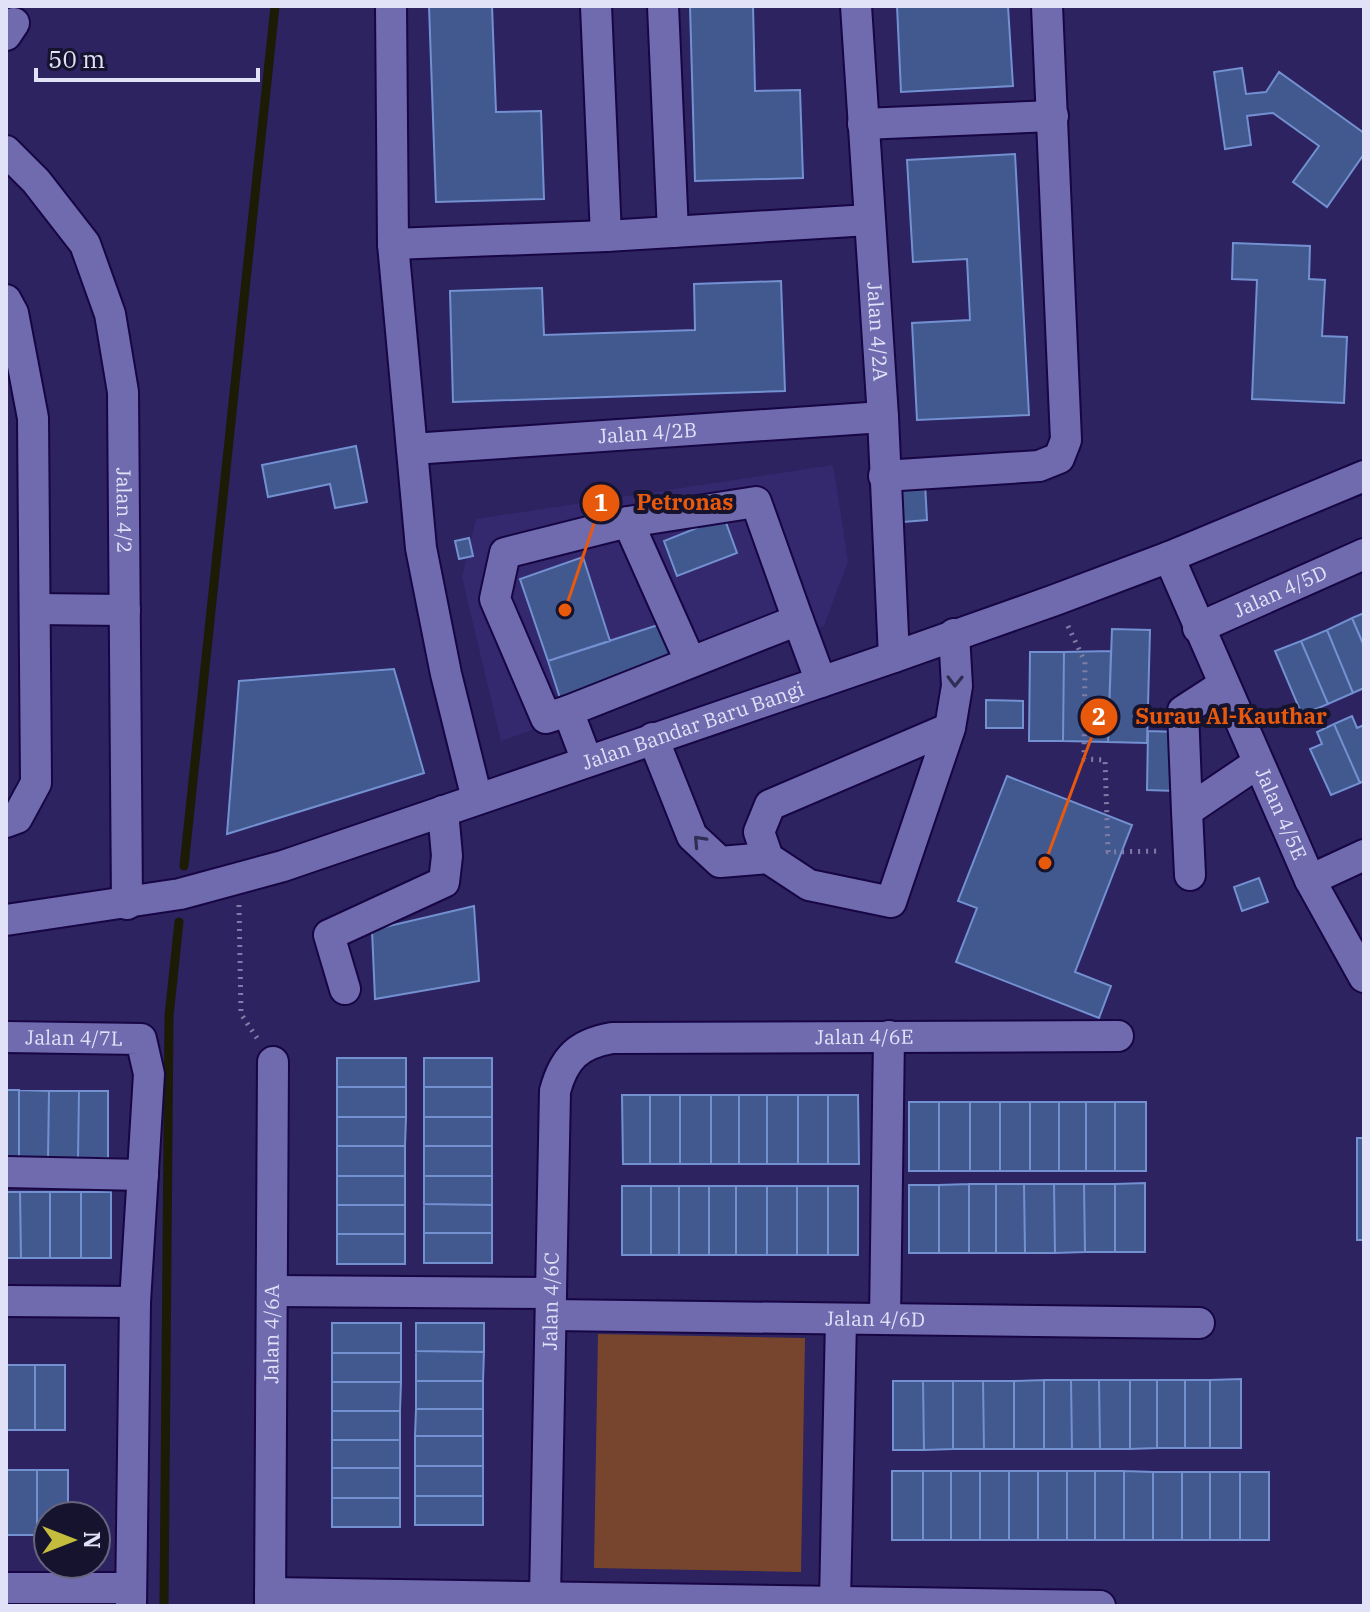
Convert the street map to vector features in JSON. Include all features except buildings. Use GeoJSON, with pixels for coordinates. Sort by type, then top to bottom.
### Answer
{"type":"FeatureCollection","features":[{"type":"Feature","properties":{"kind":"street"},"geometry":{"type":"LineString","coordinates":[[391,6],[393,244],[421,548],[446,674],[477,799]]}},
{"type":"Feature","properties":{"kind":"street"},"geometry":{"type":"LineString","coordinates":[[596,6],[606,236]]}},
{"type":"Feature","properties":{"kind":"street"},"geometry":{"type":"LineString","coordinates":[[663,6],[673,232]]}},
{"type":"Feature","properties":{"kind":"street","name":"Jalan 4/2A"},"geometry":{"type":"LineString","coordinates":[[856,6],[883,417],[894,657]]}},
{"type":"Feature","properties":{"kind":"street"},"geometry":{"type":"LineString","coordinates":[[884,476],[1039,466],[1059,458],[1066,440],[1047,6]]}},
{"type":"Feature","properties":{"kind":"street"},"geometry":{"type":"LineString","coordinates":[[863,124],[1053,116]]}},
{"type":"Feature","properties":{"kind":"street","name":"Jalan 4/2"},"geometry":{"type":"LineString","coordinates":[[6,151],[36,181],[85,244],[110,314],[123,392],[127,904]]}},
{"type":"Feature","properties":{"kind":"street"},"geometry":{"type":"LineString","coordinates":[[393,244],[606,236],[869,220]]}},
{"type":"Feature","properties":{"kind":"street"},"geometry":{"type":"LineString","coordinates":[[6,300],[13,313],[33,418],[36,783],[17,818],[6,822]]}},
{"type":"Feature","properties":{"kind":"street","name":"Jalan 4/2B"},"geometry":{"type":"LineString","coordinates":[[412,449],[883,417]]}},
{"type":"Feature","properties":{"kind":"street","name":"Jalan Bandar Baru Bangi"},"geometry":{"type":"LineString","coordinates":[[6,920],[180,894],[283,866],[1055,600],[1169,557],[1364,476]]}},
{"type":"Feature","properties":{"kind":"street"},"geometry":{"type":"LineString","coordinates":[[798,620],[546,718],[495,599],[505,553],[628,522],[756,502],[821,682]]}},
{"type":"Feature","properties":{"kind":"street"},"geometry":{"type":"LineString","coordinates":[[628,522],[690,661]]}},
{"type":"Feature","properties":{"kind":"street","name":"Jalan 4/5D"},"geometry":{"type":"LineString","coordinates":[[1198,628],[1364,554]]}},
{"type":"Feature","properties":{"kind":"street","name":"Jalan 4/5E"},"geometry":{"type":"LineString","coordinates":[[1169,557],[1310,880],[1364,977]]}},
{"type":"Feature","properties":{"kind":"street"},"geometry":{"type":"LineString","coordinates":[[35,609],[125,610]]}},
{"type":"Feature","properties":{"kind":"street"},"geometry":{"type":"LineString","coordinates":[[950,728],[770,805],[759,832],[768,858],[809,885],[891,902],[950,728],[957,686],[954,634]]}},
{"type":"Feature","properties":{"kind":"street"},"geometry":{"type":"LineString","coordinates":[[1189,863],[1183,711],[1223,685]]}},
{"type":"Feature","properties":{"kind":"street"},"geometry":{"type":"LineString","coordinates":[[568,711],[587,761]]}},
{"type":"Feature","properties":{"kind":"street"},"geometry":{"type":"LineString","coordinates":[[653,738],[692,836],[720,862],[768,858]]}},
{"type":"Feature","properties":{"kind":"street"},"geometry":{"type":"LineString","coordinates":[[1187,811],[1258,763]]}},
{"type":"Feature","properties":{"kind":"street"},"geometry":{"type":"LineString","coordinates":[[345,989],[329,935],[444,882],[447,856],[443,811]]}},
{"type":"Feature","properties":{"kind":"street"},"geometry":{"type":"LineString","coordinates":[[1310,880],[1364,855]]}},
{"type":"Feature","properties":{"kind":"street"},"geometry":{"type":"LineString","coordinates":[[885,1319],[889,1036]]}},
{"type":"Feature","properties":{"kind":"street","name":"Jalan 4/6E"},"geometry":{"type":"LineString","coordinates":[[612,1038],[1118,1036]]}},
{"type":"Feature","properties":{"kind":"street","name":"Jalan 4/7L"},"geometry":{"type":"LineString","coordinates":[[6,1037],[141,1039],[149,1074],[143,1175]]}},
{"type":"Feature","properties":{"kind":"street","name":"Jalan 4/6C"},"geometry":{"type":"LineString","coordinates":[[545,1597],[555,1091],[560,1073],[575,1053],[593,1041],[612,1038]]}},
{"type":"Feature","properties":{"kind":"street","name":"Jalan 4/6A"},"geometry":{"type":"LineString","coordinates":[[270,1599],[273,1062]]}},
{"type":"Feature","properties":{"kind":"street"},"geometry":{"type":"LineString","coordinates":[[6,1172],[143,1175],[135,1302],[131,1597],[6,1588]]}},
{"type":"Feature","properties":{"kind":"street","name":"Jalan 4/6D"},"geometry":{"type":"LineString","coordinates":[[273,1291],[841,1319],[1199,1323]]}},
{"type":"Feature","properties":{"kind":"street"},"geometry":{"type":"LineString","coordinates":[[6,1301],[135,1302]]}},
{"type":"Feature","properties":{"kind":"street"},"geometry":{"type":"LineString","coordinates":[[835,1602],[841,1319]]}},
{"type":"Feature","properties":{"kind":"street"},"geometry":{"type":"LineString","coordinates":[[270,1599],[545,1597],[661,1603],[1100,1606]]}},
{"type":"Feature","properties":{"kind":"path"},"geometry":{"type":"LineString","coordinates":[[1055,600],[1085,662],[1084,759],[1105,760],[1108,852],[1189,863]]}},
{"type":"Feature","properties":{"kind":"path"},"geometry":{"type":"LineString","coordinates":[[239,878],[241,1014],[273,1062]]}},
{"type":"Feature","properties":{"kind":"shaded area"},"geometry":{"type":"Polygon","coordinates":[[[833,465],[848,561],[824,626],[501,741],[462,577],[476,519],[833,465]]]}},
{"type":"Feature","properties":{"kind":"shaded area"},"geometry":{"type":"Polygon","coordinates":[[[598,1334],[805,1338],[801,1572],[594,1568],[598,1334]]]}},
{"type":"Feature","properties":{"kind":"waterway"},"geometry":{"type":"LineString","coordinates":[[184,866],[275,6]]}},
{"type":"Feature","properties":{"kind":"waterway"},"geometry":{"type":"LineString","coordinates":[[164,1606],[169,1016],[179,922]]}},
{"type":"Feature","properties":{"kind":"place","name":"Petronas"},"geometry":{"type":"Point","coordinates":[565,610]}},
{"type":"Feature","properties":{"kind":"place","name":"Surau Al-Kauthar"},"geometry":{"type":"Point","coordinates":[1045,863]}}]}
